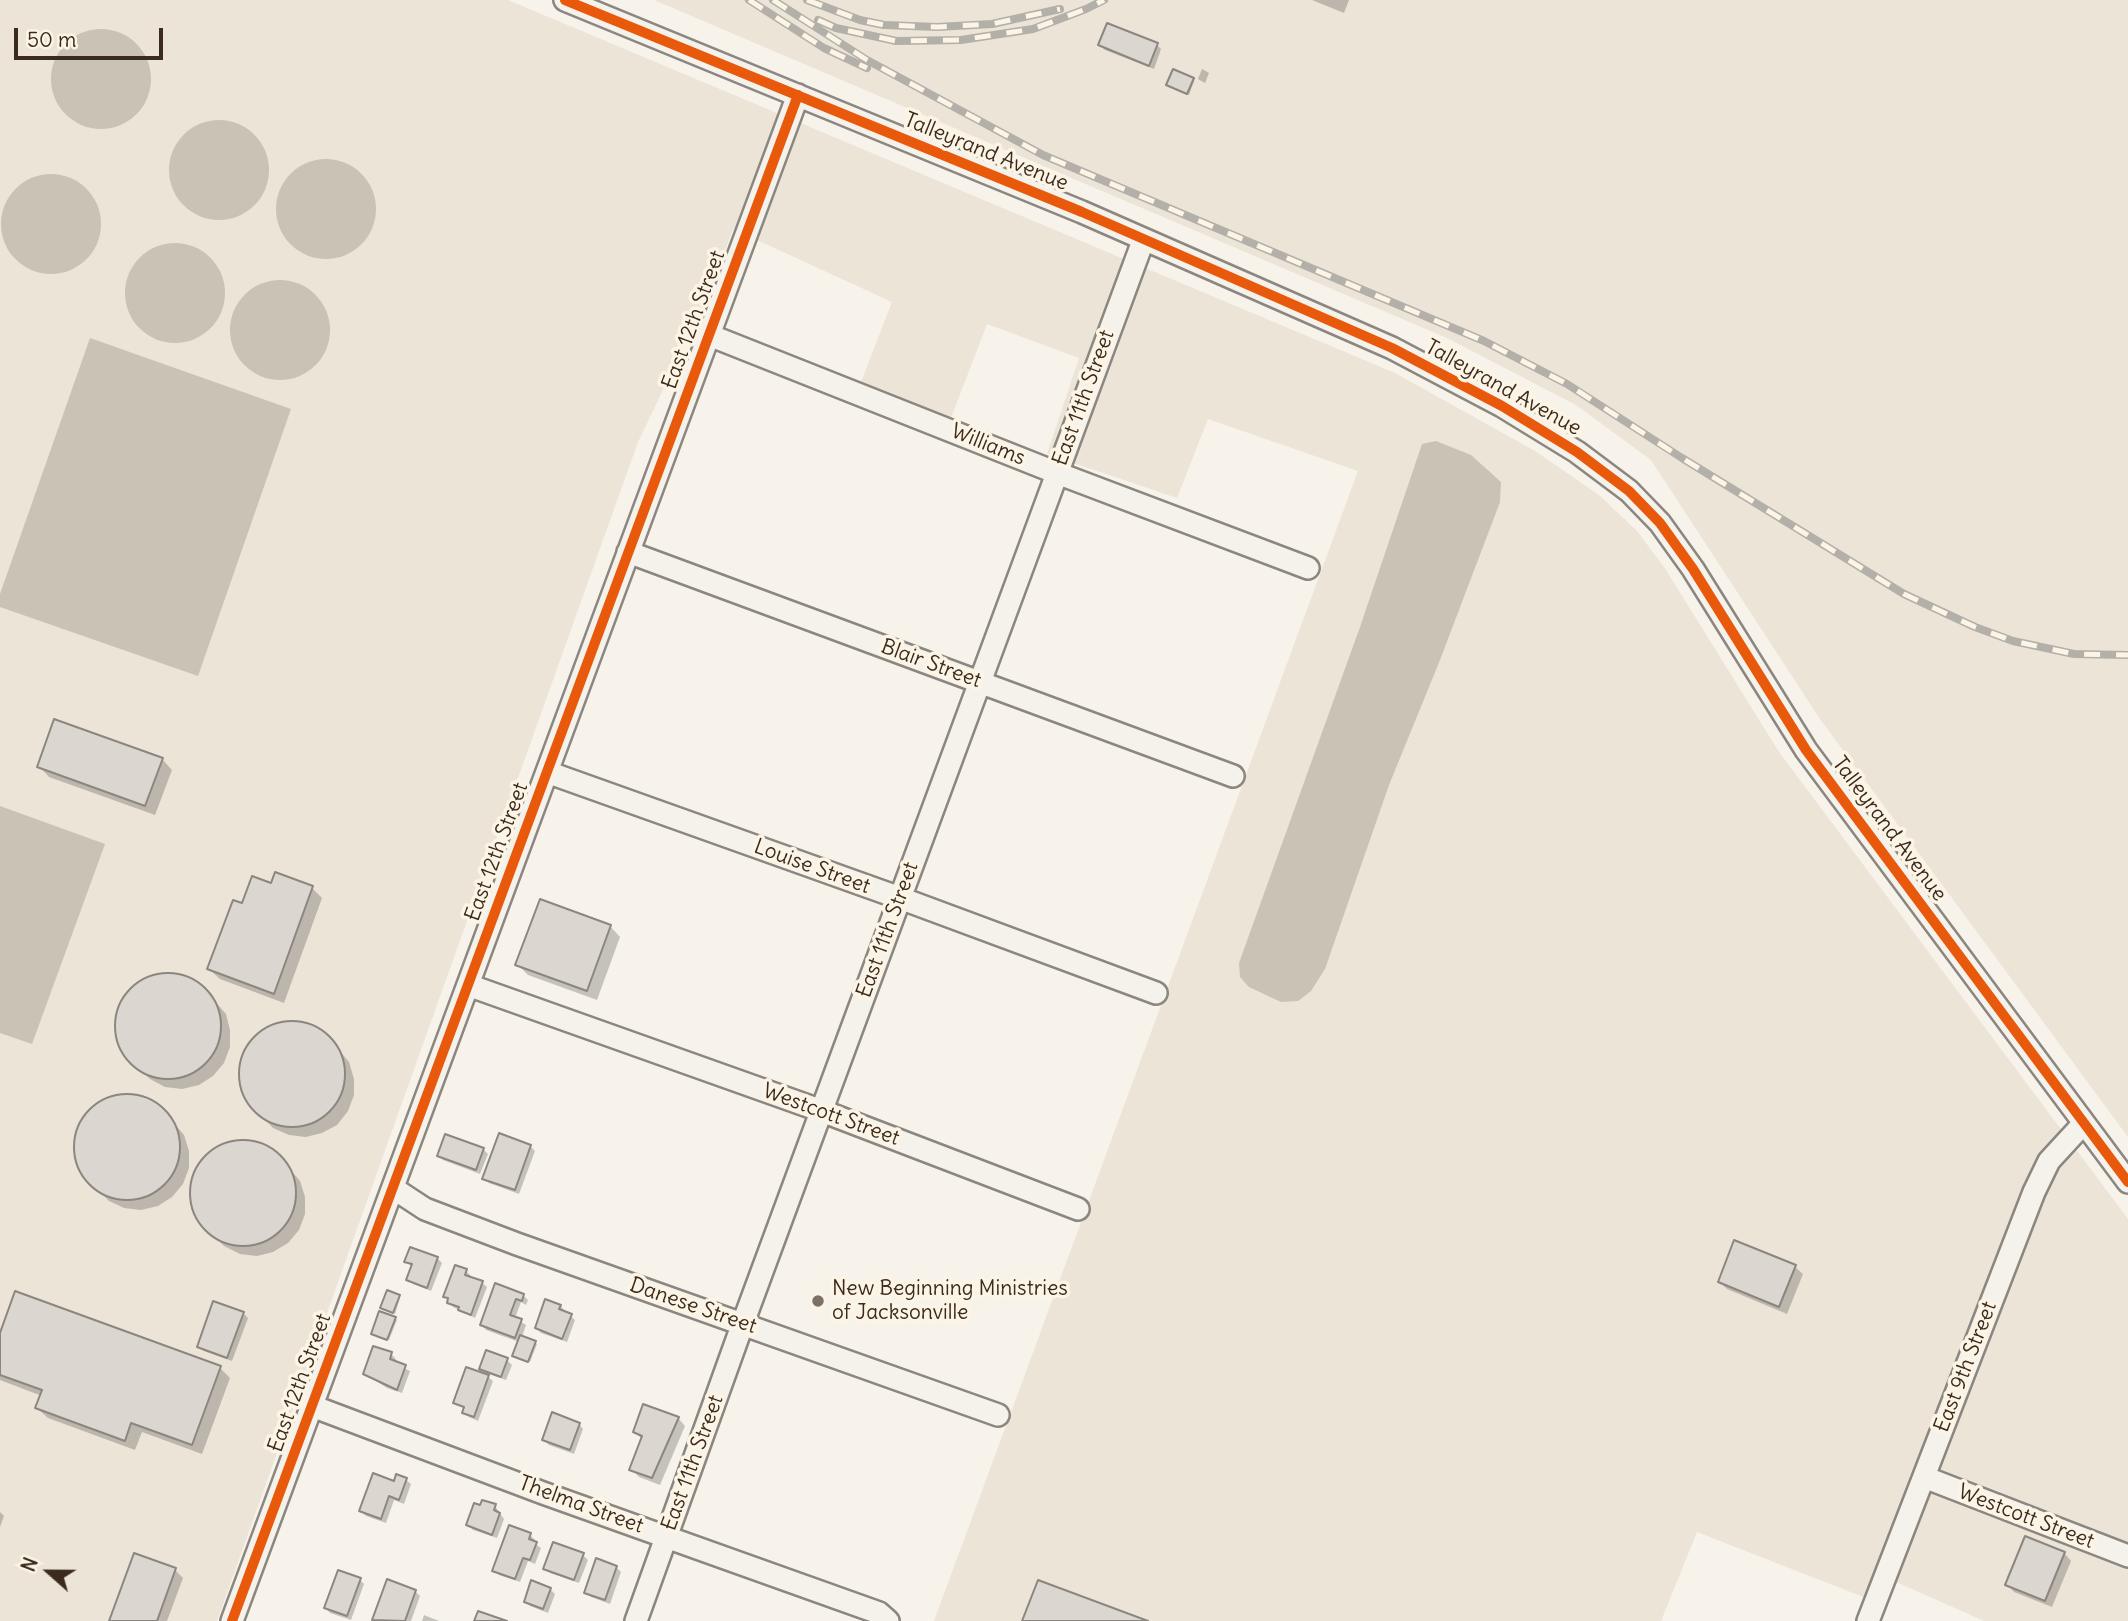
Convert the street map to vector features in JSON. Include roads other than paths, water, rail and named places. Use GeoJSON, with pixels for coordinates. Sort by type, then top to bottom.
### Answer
{"type":"FeatureCollection","features":[{"type":"Feature","properties":{"kind":"street","name":"Talleyrand Avenue"},"geometry":{"type":"LineString","coordinates":[[565,0],[1082,212],[1404,355],[1502,406],[1577,452],[1629,491],[1660,523],[1693,569],[1806,750],[2128,1182]]}},
{"type":"Feature","properties":{"kind":"street","name":"East 12th Street"},"geometry":{"type":"LineString","coordinates":[[235,1620],[797,95]]}},
{"type":"Feature","properties":{"kind":"street","name":"East 11th Street"},"geometry":{"type":"LineString","coordinates":[[636,1621],[743,1323],[1143,241]]}},
{"type":"Feature","properties":{"kind":"street","name":"Williams"},"geometry":{"type":"LineString","coordinates":[[709,335],[1057,473],[1308,568]]}},
{"type":"Feature","properties":{"kind":"street","name":"Blair Street"},"geometry":{"type":"LineString","coordinates":[[628,552],[1233,776]]}},
{"type":"Feature","properties":{"kind":"street","name":"Louise Street"},"geometry":{"type":"LineString","coordinates":[[547,772],[1156,993]]}},
{"type":"Feature","properties":{"kind":"street","name":"Westcott Street"},"geometry":{"type":"LineString","coordinates":[[468,985],[822,1111],[1077,1209]]}},
{"type":"Feature","properties":{"kind":"street","name":"East 9th Street"},"geometry":{"type":"LineString","coordinates":[[1868,1621],[2034,1192],[2049,1161],[2084,1123]]}},
{"type":"Feature","properties":{"kind":"street","name":"Danese Street"},"geometry":{"type":"LineString","coordinates":[[393,1188],[425,1209],[998,1415]]}},
{"type":"Feature","properties":{"kind":"street","name":"Thelma Street"},"geometry":{"type":"LineString","coordinates":[[312,1406],[543,1493],[879,1613],[888,1621]]}},
{"type":"Feature","properties":{"kind":"street","name":"Westcott Street"},"geometry":{"type":"LineString","coordinates":[[1924,1477],[2128,1556]]}},
{"type":"Feature","properties":{"kind":"railway"},"geometry":{"type":"LineString","coordinates":[[749,0],[824,48],[867,68]]}},
{"type":"Feature","properties":{"kind":"railway"},"geometry":{"type":"LineString","coordinates":[[773,0],[867,60],[1043,155],[1484,341],[1567,384],[1904,594],[1975,627],[2013,641],[2074,654],[2128,655]]}},
{"type":"Feature","properties":{"kind":"railway"},"geometry":{"type":"LineString","coordinates":[[807,0],[860,20],[884,25],[937,27],[992,24],[1060,9]]}},
{"type":"Feature","properties":{"kind":"railway"},"geometry":{"type":"LineString","coordinates":[[818,20],[836,28],[896,41],[961,40],[1033,29],[1104,0]]}},
{"type":"Feature","properties":{"kind":"place","name":"New Beginning Ministries of Jacksonville"},"geometry":{"type":"Point","coordinates":[818,1301]}}]}
